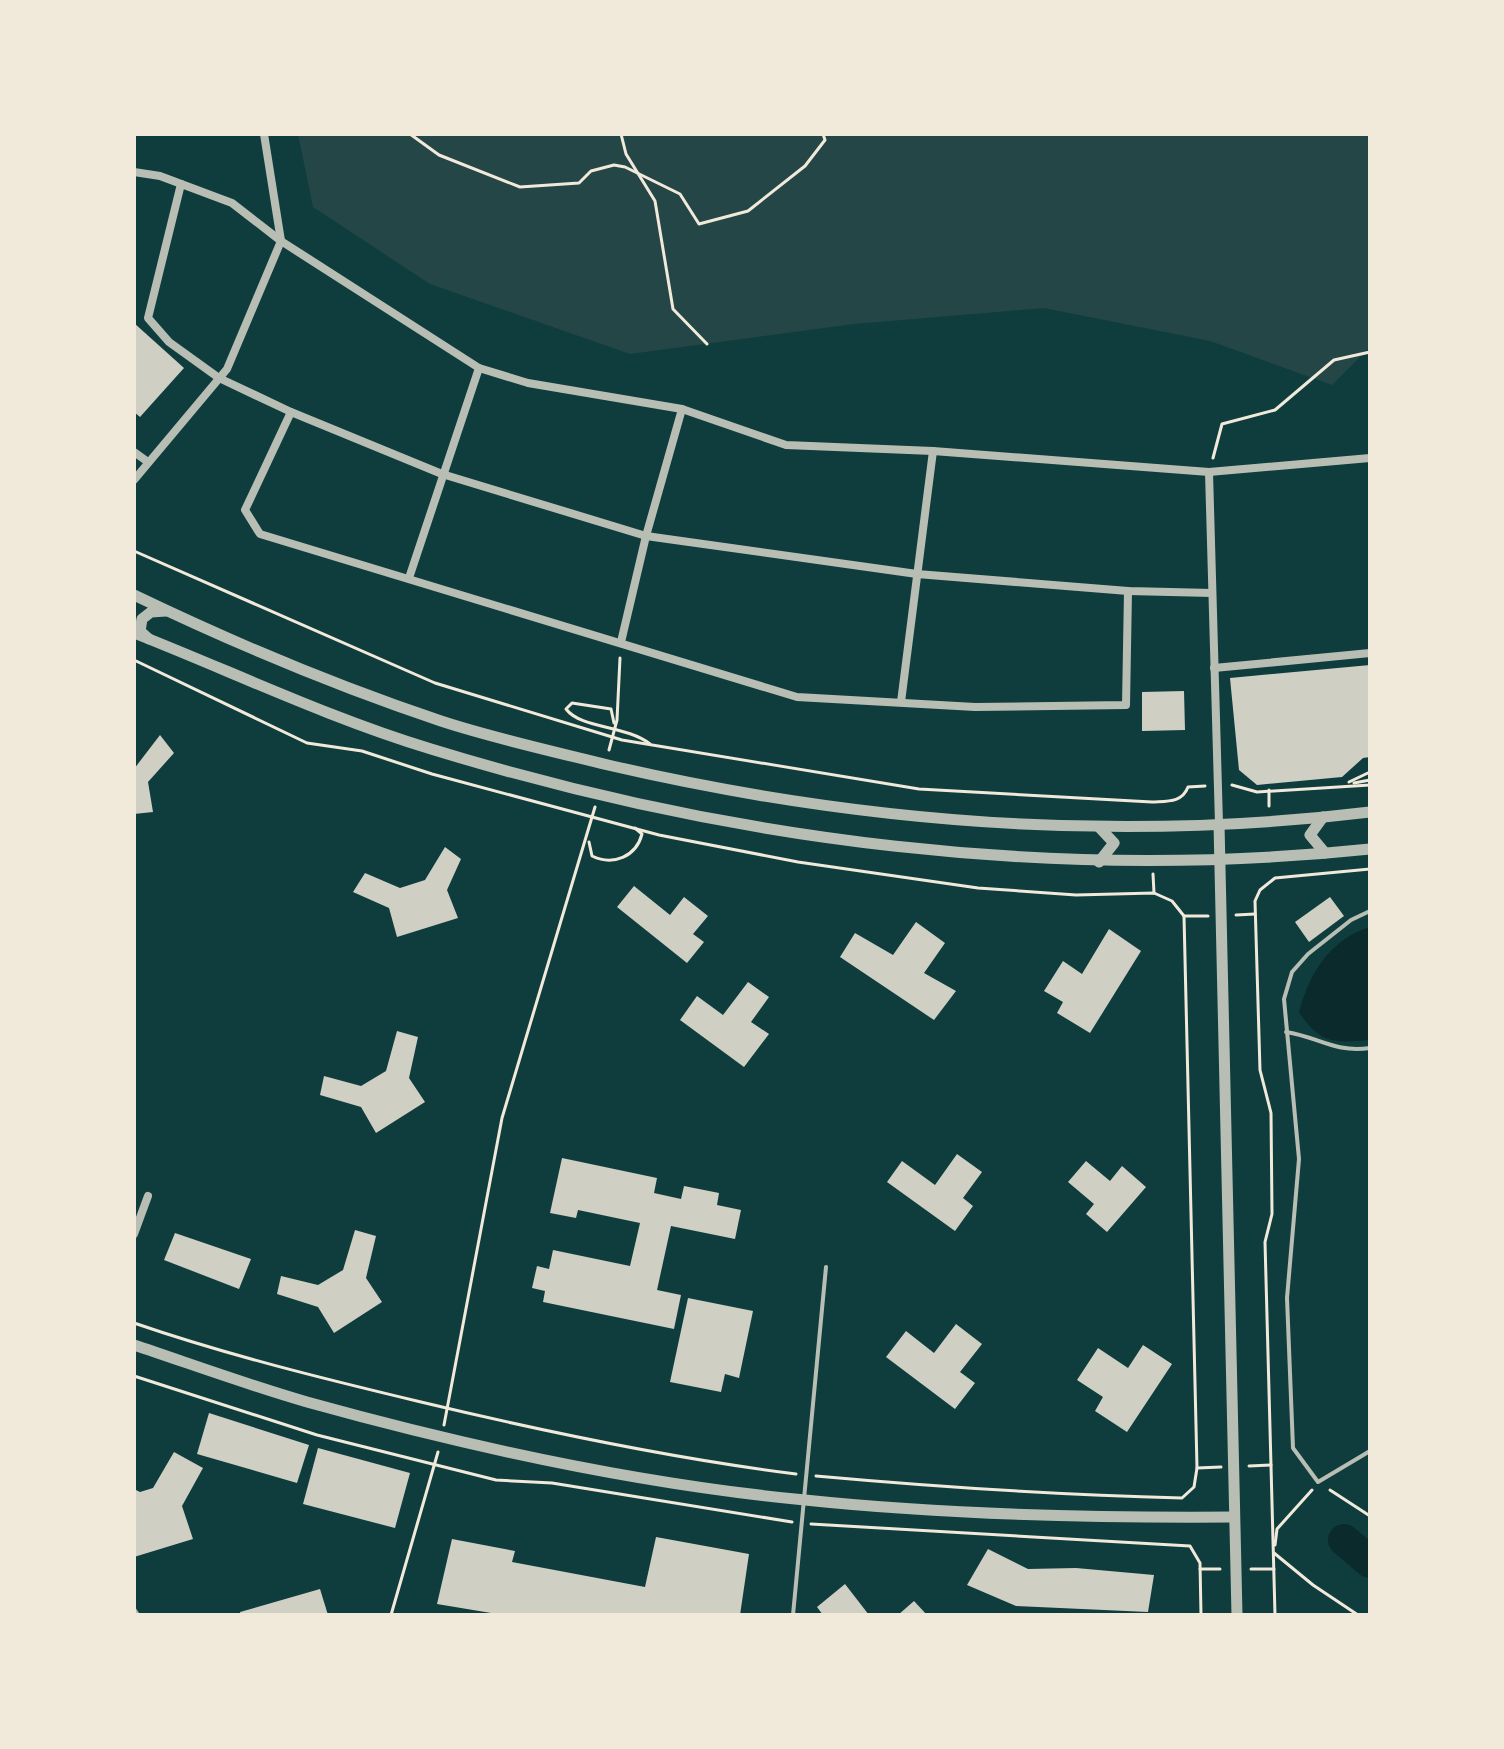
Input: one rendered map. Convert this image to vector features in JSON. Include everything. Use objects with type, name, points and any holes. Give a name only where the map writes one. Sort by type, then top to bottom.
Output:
[{"type":"street","points":[[134,480],[227,369],[281,241],[264,134]]},
{"type":"street","points":[[134,172],[181,184],[232,203],[281,241],[479,368],[528,383],[682,409],[786,445],[933,451],[1209,472],[1370,458]]},
{"type":"street","points":[[181,184],[148,318],[169,342],[219,378],[291,412],[442,474],[646,536],[917,574],[1128,591],[1212,593]]},
{"type":"street","points":[[409,578],[479,368]]},
{"type":"street","points":[[621,642],[646,536],[682,409]]},
{"type":"street","points":[[291,412],[245,510],[260,534],[797,697],[975,707],[1126,705],[1128,591]]},
{"type":"street","points":[[901,702],[933,451]]},
{"type":"street","points":[[134,452],[148,462]]},
{"type":"street","points":[[1209,472],[1237,1615]]},
{"type":"street","points":[[134,595],[342,685],[523,746],[771,798],[910,817],[1150,830],[1370,812]]},
{"type":"street","points":[[151,640],[140,631],[142,619],[151,612],[166,611]]},
{"type":"street","points":[[134,633],[376,731],[488,765],[624,799],[872,845],[972,855],[1099,862],[1219,859],[1370,849]]},
{"type":"street","points":[[134,643],[151,640]]},
{"type":"street","points":[[1214,668],[1370,653]]},
{"type":"street","points":[[1323,817],[1310,835],[1325,853]]},
{"type":"street","points":[[1099,827],[1114,843],[1099,862]]},
{"type":"street","points":[[134,1234],[148,1196]]},
{"type":"street","points":[[134,1345],[304,1401],[442,1437],[633,1475],[803,1500],[993,1514],[1234,1517]]},
{"type":"lane","points":[[1370,911],[1351,920],[1308,954],[1292,972],[1284,999],[1299,1159],[1290,1230],[1287,1298],[1293,1448],[1318,1482],[1370,1451]]},
{"type":"lane","points":[[1286,1032],[1301,1034],[1335,1049],[1370,1048]]},
{"type":"lane","points":[[793,1615],[826,1267]]},
{"type":"lane","points":[[134,1609],[138,1615]]},
{"type":"path","points":[[410,134],[439,155],[520,187],[579,183],[591,171],[614,165],[680,194],[699,224],[748,211],[805,166],[825,140],[823,134]]},
{"type":"path","points":[[621,134],[626,154],[655,201],[673,309],[707,344]]},
{"type":"path","points":[[1209,472],[1222,424],[1275,410],[1334,360],[1370,352]]},
{"type":"path","points":[[134,551],[435,683],[622,740],[919,789],[1152,802],[1176,800],[1185,795],[1188,787]]},
{"type":"path","points":[[612,739],[617,720],[621,642]]},
{"type":"path","points":[[134,660],[307,743],[362,751],[432,774],[634,827],[798,862],[978,888],[1076,895],[1154,893],[1172,901],[1184,916],[1197,1468],[1190,1493],[1182,1498],[998,1493],[694,1462],[577,1439],[447,1408],[134,1323]]},
{"type":"path","points":[[615,727],[611,709],[572,703],[566,709],[573,718],[636,733],[650,745]]},
{"type":"path","points":[[1346,784],[1370,772]]},
{"type":"path","points":[[1239,785],[1247,791],[1257,792],[1370,783]]},
{"type":"path","points":[[588,838],[592,856],[604,861],[622,858],[639,847],[642,834],[634,827]]},
{"type":"path","points":[[391,1615],[442,1437],[502,1118],[586,845]]},
{"type":"path","points":[[1275,1615],[1265,1242],[1272,1214],[1271,1113],[1260,1070],[1255,901],[1260,890],[1275,878],[1370,869]]},
{"type":"path","points":[[1274,1554],[1277,1529],[1318,1482],[1370,1516]]},
{"type":"path","points":[[1274,1554],[1358,1615]]},
{"type":"shaded area","points":[[298,134],[1370,134],[1370,347],[1332,385],[1210,341],[1044,308],[854,324],[630,354],[430,284],[313,207]]},
{"type":"shaded area","points":[[1370,927],[1370,1040],[1328,1039],[1314,1030],[1299,1012],[1303,998],[1315,972],[1333,949],[1343,940]]},
{"type":"building","points":[[134,323],[184,368],[140,417],[134,412]]},
{"type":"building","points":[[1370,665],[1370,757],[1363,758],[1342,777],[1257,785],[1239,770],[1230,678]]},
{"type":"building","points":[[1184,691],[1185,730],[1142,731],[1142,692]]},
{"type":"building","points":[[160,735],[174,753],[148,782],[153,812],[134,814],[134,769]]},
{"type":"building","points":[[445,847],[461,859],[447,890],[458,918],[397,937],[389,908],[353,892],[365,873],[400,888],[425,880]]},
{"type":"building","points":[[634,886],[670,915],[684,897],[708,916],[693,934],[704,942],[687,963],[617,907]]},
{"type":"building","points":[[1330,897],[1344,916],[1309,942],[1295,922]]},
{"type":"building","points":[[916,922],[945,943],[924,973],[956,991],[934,1020],[840,957],[855,933],[893,955]]},
{"type":"building","points":[[1109,929],[1141,951],[1090,1033],[1057,1013],[1063,1002],[1044,991],[1063,961],[1082,974]]},
{"type":"building","points":[[748,982],[769,997],[751,1022],[769,1034],[744,1067],[680,1020],[697,996],[723,1015]]},
{"type":"building","points":[[397,1031],[418,1037],[409,1078],[425,1102],[376,1133],[361,1107],[320,1095],[324,1076],[361,1086],[386,1071]]},
{"type":"building","points":[[957,1154],[982,1172],[963,1198],[973,1206],[955,1231],[887,1182],[902,1161],[935,1185]]},
{"type":"building","points":[[562,1158],[657,1178],[654,1193],[681,1199],[684,1186],[719,1193],[717,1205],[741,1210],[735,1239],[671,1226],[657,1290],[681,1295],[674,1329],[543,1302],[545,1291],[532,1288],[537,1266],[549,1269],[553,1250],[630,1266],[640,1223],[578,1210],[576,1218],[550,1213]]},
{"type":"building","points":[[1086,1161],[1110,1181],[1122,1166],[1146,1187],[1107,1232],[1086,1214],[1094,1204],[1068,1182]]},
{"type":"building","points":[[355,1230],[376,1236],[366,1278],[382,1302],[334,1333],[318,1307],[277,1294],[281,1276],[318,1285],[343,1270]]},
{"type":"building","points":[[175,1233],[251,1259],[239,1289],[164,1260]]},
{"type":"building","points":[[688,1298],[753,1311],[739,1378],[725,1374],[721,1392],[670,1382]]},
{"type":"building","points":[[956,1324],[982,1344],[960,1372],[975,1383],[955,1409],[886,1357],[906,1331],[934,1353]]},
{"type":"building","points":[[1143,1345],[1172,1364],[1127,1432],[1095,1411],[1103,1397],[1077,1380],[1098,1348],[1128,1368]]},
{"type":"building","points":[[209,1413],[309,1445],[297,1483],[197,1454]]},
{"type":"building","points":[[318,1448],[410,1473],[395,1528],[303,1504]]},
{"type":"building","points":[[174,1452],[203,1468],[182,1506],[193,1539],[134,1557],[134,1489],[140,1492],[153,1488]]},
{"type":"building","points":[[656,1537],[749,1554],[740,1615],[503,1615],[437,1604],[452,1539],[515,1551],[512,1562],[645,1587]]},
{"type":"building","points":[[988,1549],[1028,1569],[1076,1568],[1154,1575],[1148,1612],[1016,1606],[967,1585]]},
{"type":"building","points":[[845,1584],[869,1615],[823,1615],[817,1607]]},
{"type":"building","points":[[320,1589],[328,1615],[241,1615],[240,1612]]},
{"type":"building","points":[[914,1601],[927,1615],[898,1615]]},
{"type":"waterway","points":[[1344,1540],[1370,1562]]}]
